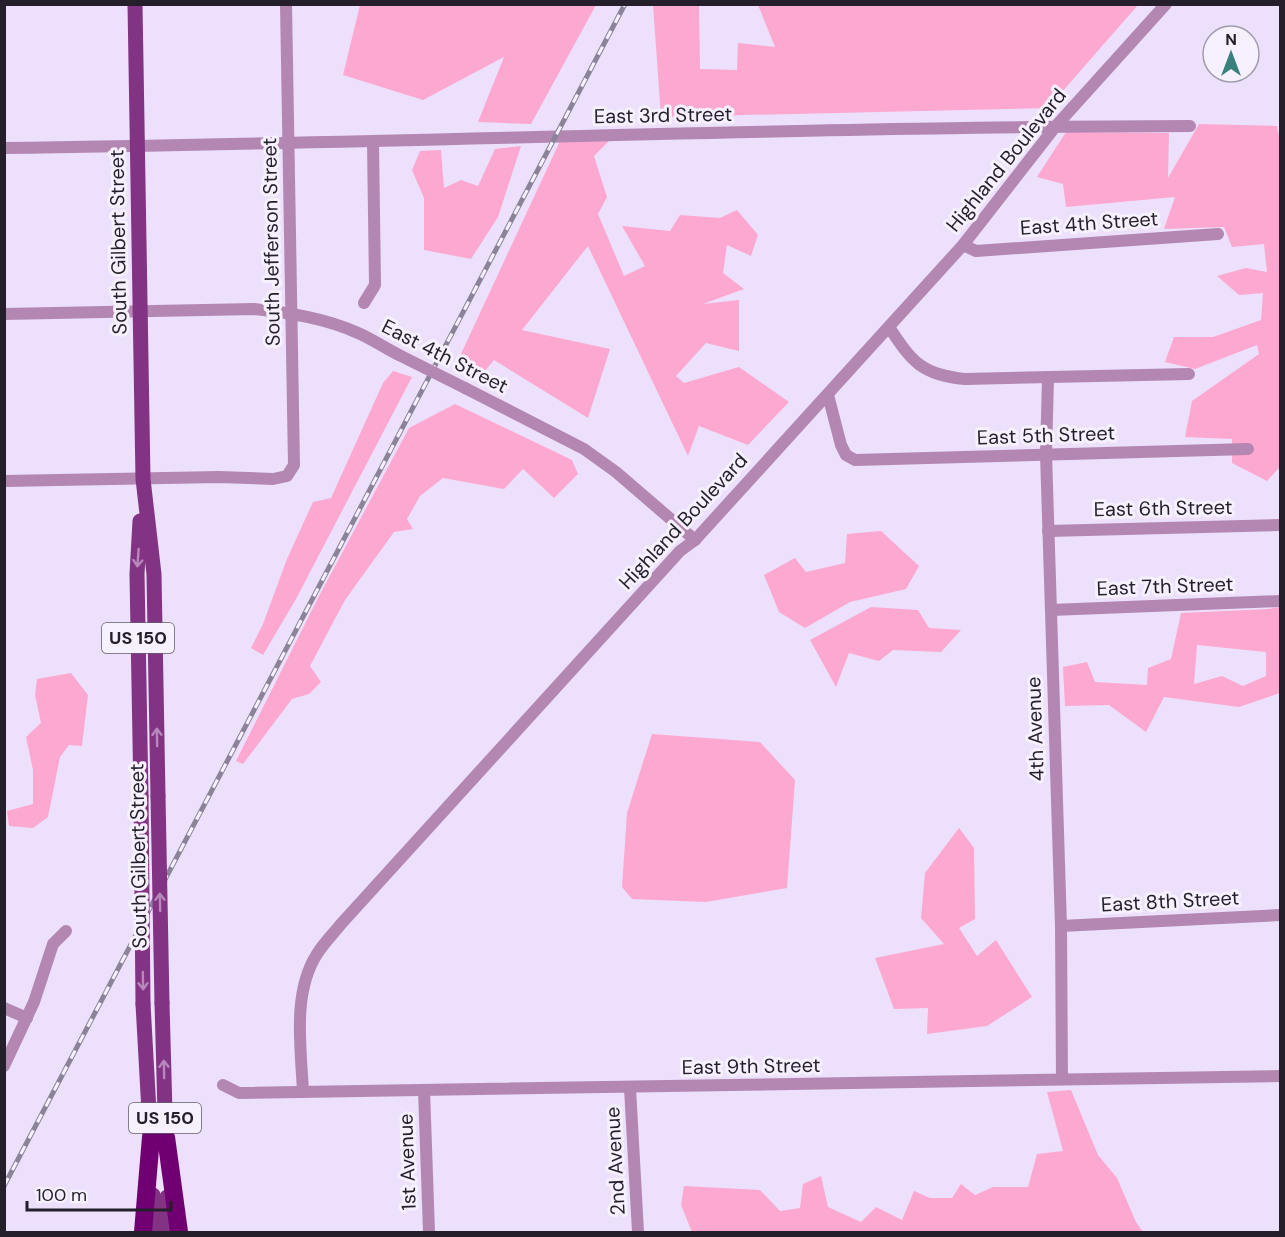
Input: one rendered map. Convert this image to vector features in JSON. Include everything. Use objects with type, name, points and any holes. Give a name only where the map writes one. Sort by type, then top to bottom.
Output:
[{"type":"highway","points":[[143,1233],[158,1137]]},
{"type":"highway","points":[[158,1137],[179,1233]]},
{"type":"main road","name":"South Gilbert Street","points":[[135,4],[143,479],[137,574],[143,1004],[168,1233]]},
{"type":"main road","name":"South Gilbert Street","points":[[143,479],[154,574],[162,1003],[154,1233]]},
{"type":"street","name":"South Jefferson Street","points":[[143,479],[219,477],[273,479],[287,476],[294,465],[286,4]]},
{"type":"street","name":"Highland Boulevard","points":[[303,1092],[300,1013],[305,983],[316,955],[340,924],[680,551],[695,540],[963,245],[1055,127],[1166,4]]},
{"type":"street","name":"East 3rd Street","points":[[4,148],[373,142],[548,136],[1190,126]]},
{"type":"street","points":[[364,303],[375,285],[373,142]]},
{"type":"street","name":"East 4th Street","points":[[963,245],[976,251],[1218,234]]},
{"type":"street","name":"East 4th Street","points":[[4,314],[254,309],[291,313],[325,321],[357,333],[584,449],[616,472],[695,540]]},
{"type":"street","points":[[889,327],[900,345],[925,370],[965,379],[1189,374]]},
{"type":"street","name":"4th Avenue","points":[[1048,378],[1046,454],[1061,926],[1062,1079]]},
{"type":"street","name":"East 5th Street","points":[[828,395],[841,445],[846,455],[855,460],[1248,448]]},
{"type":"street","points":[[4,481],[143,479]]},
{"type":"street","name":"East 6th Street","points":[[1048,531],[1280,525]]},
{"type":"street","name":"East 7th Street","points":[[1051,610],[1281,601]]},
{"type":"street","name":"East 8th Street","points":[[1061,926],[1281,915]]},
{"type":"street","points":[[4,1066],[34,1002],[53,944],[66,931]]},
{"type":"street","points":[[4,1008],[27,1018]]},
{"type":"street","name":"East 9th Street","points":[[223,1085],[239,1093],[1281,1076]]},
{"type":"street","name":"2nd Avenue","points":[[630,1088],[639,1233]]},
{"type":"street","name":"1st Avenue","points":[[424,1090],[429,1233]]},
{"type":"shaded area","points":[[360,4],[596,5],[531,124],[478,122],[504,57],[423,100],[343,75]]},
{"type":"shaded area","points":[[653,5],[699,5],[700,69],[737,70],[738,43],[775,47],[758,5],[1138,5],[1048,108],[661,117]]},
{"type":"shaded area","points":[[1199,124],[1277,126],[1280,141],[1280,467],[1267,481],[1232,463],[1232,439],[1185,437],[1192,401],[1259,354],[1257,345],[1195,369],[1165,362],[1174,337],[1213,337],[1261,320],[1263,293],[1239,295],[1217,276],[1246,268],[1267,272],[1264,244],[1232,247],[1224,227],[1164,229],[1175,197],[1066,207],[1063,184],[1037,177],[1066,132],[1169,133],[1168,178]]},
{"type":"shaded area","points":[[610,140],[594,156],[607,197],[598,214],[624,276],[645,266],[622,226],[670,231],[680,215],[720,218],[737,210],[758,235],[751,256],[727,245],[723,273],[744,289],[703,304],[739,300],[739,351],[706,343],[676,376],[684,383],[739,367],[789,402],[748,445],[699,426],[688,456],[588,246],[522,330],[610,349],[588,418],[494,360],[478,379],[454,369],[560,141]]},
{"type":"shaded area","points":[[521,146],[498,217],[471,259],[424,250],[424,198],[412,170],[420,151],[441,150],[444,188],[461,180],[478,186],[495,149]]},
{"type":"shaded area","points":[[393,371],[412,377],[296,599],[263,655],[251,648],[313,502],[331,498],[383,383]]},
{"type":"shaded area","points":[[455,404],[572,460],[578,474],[554,498],[523,469],[504,489],[443,478],[420,496],[407,519],[413,529],[394,532],[345,600],[310,666],[321,682],[309,694],[292,699],[243,764],[236,761],[318,598],[409,428]]},
{"type":"shaded area","points":[[881,531],[919,566],[906,589],[850,602],[805,628],[779,612],[764,575],[795,558],[806,572],[845,563],[847,534]]},
{"type":"shaded area","points":[[871,607],[918,610],[929,628],[961,630],[941,652],[893,650],[879,661],[849,653],[836,687],[810,640]]},
{"type":"shaded area","points":[[1280,607],[1280,693],[1239,707],[1164,697],[1146,732],[1109,705],[1065,706],[1063,667],[1087,662],[1095,682],[1147,685],[1148,668],[1171,659],[1181,613]],"holes":[[[1197,645],[1266,652],[1266,676],[1243,686],[1222,676],[1194,684]]]},
{"type":"shaded area","points":[[71,673],[88,695],[82,746],[69,745],[60,757],[48,817],[33,828],[9,826],[7,811],[33,804],[33,770],[26,737],[41,723],[35,695],[37,679]]},
{"type":"shaded area","points":[[652,734],[760,742],[795,780],[787,888],[706,902],[632,899],[622,887],[627,813]]},
{"type":"shaded area","points":[[959,828],[974,848],[975,919],[959,928],[977,956],[996,940],[1032,997],[987,1026],[927,1034],[928,1008],[894,1009],[875,958],[944,944],[921,918],[925,873]]},
{"type":"shaded area","points":[[1071,1090],[1098,1155],[1117,1178],[1136,1222],[1143,1232],[692,1232],[681,1205],[684,1186],[760,1190],[780,1211],[800,1208],[803,1184],[821,1176],[828,1207],[861,1222],[876,1207],[902,1220],[914,1191],[930,1198],[952,1198],[961,1184],[975,1195],[993,1187],[1028,1187],[1037,1154],[1063,1151],[1047,1092]]},
{"type":"railway","points":[[4,1186],[625,4]]}]
